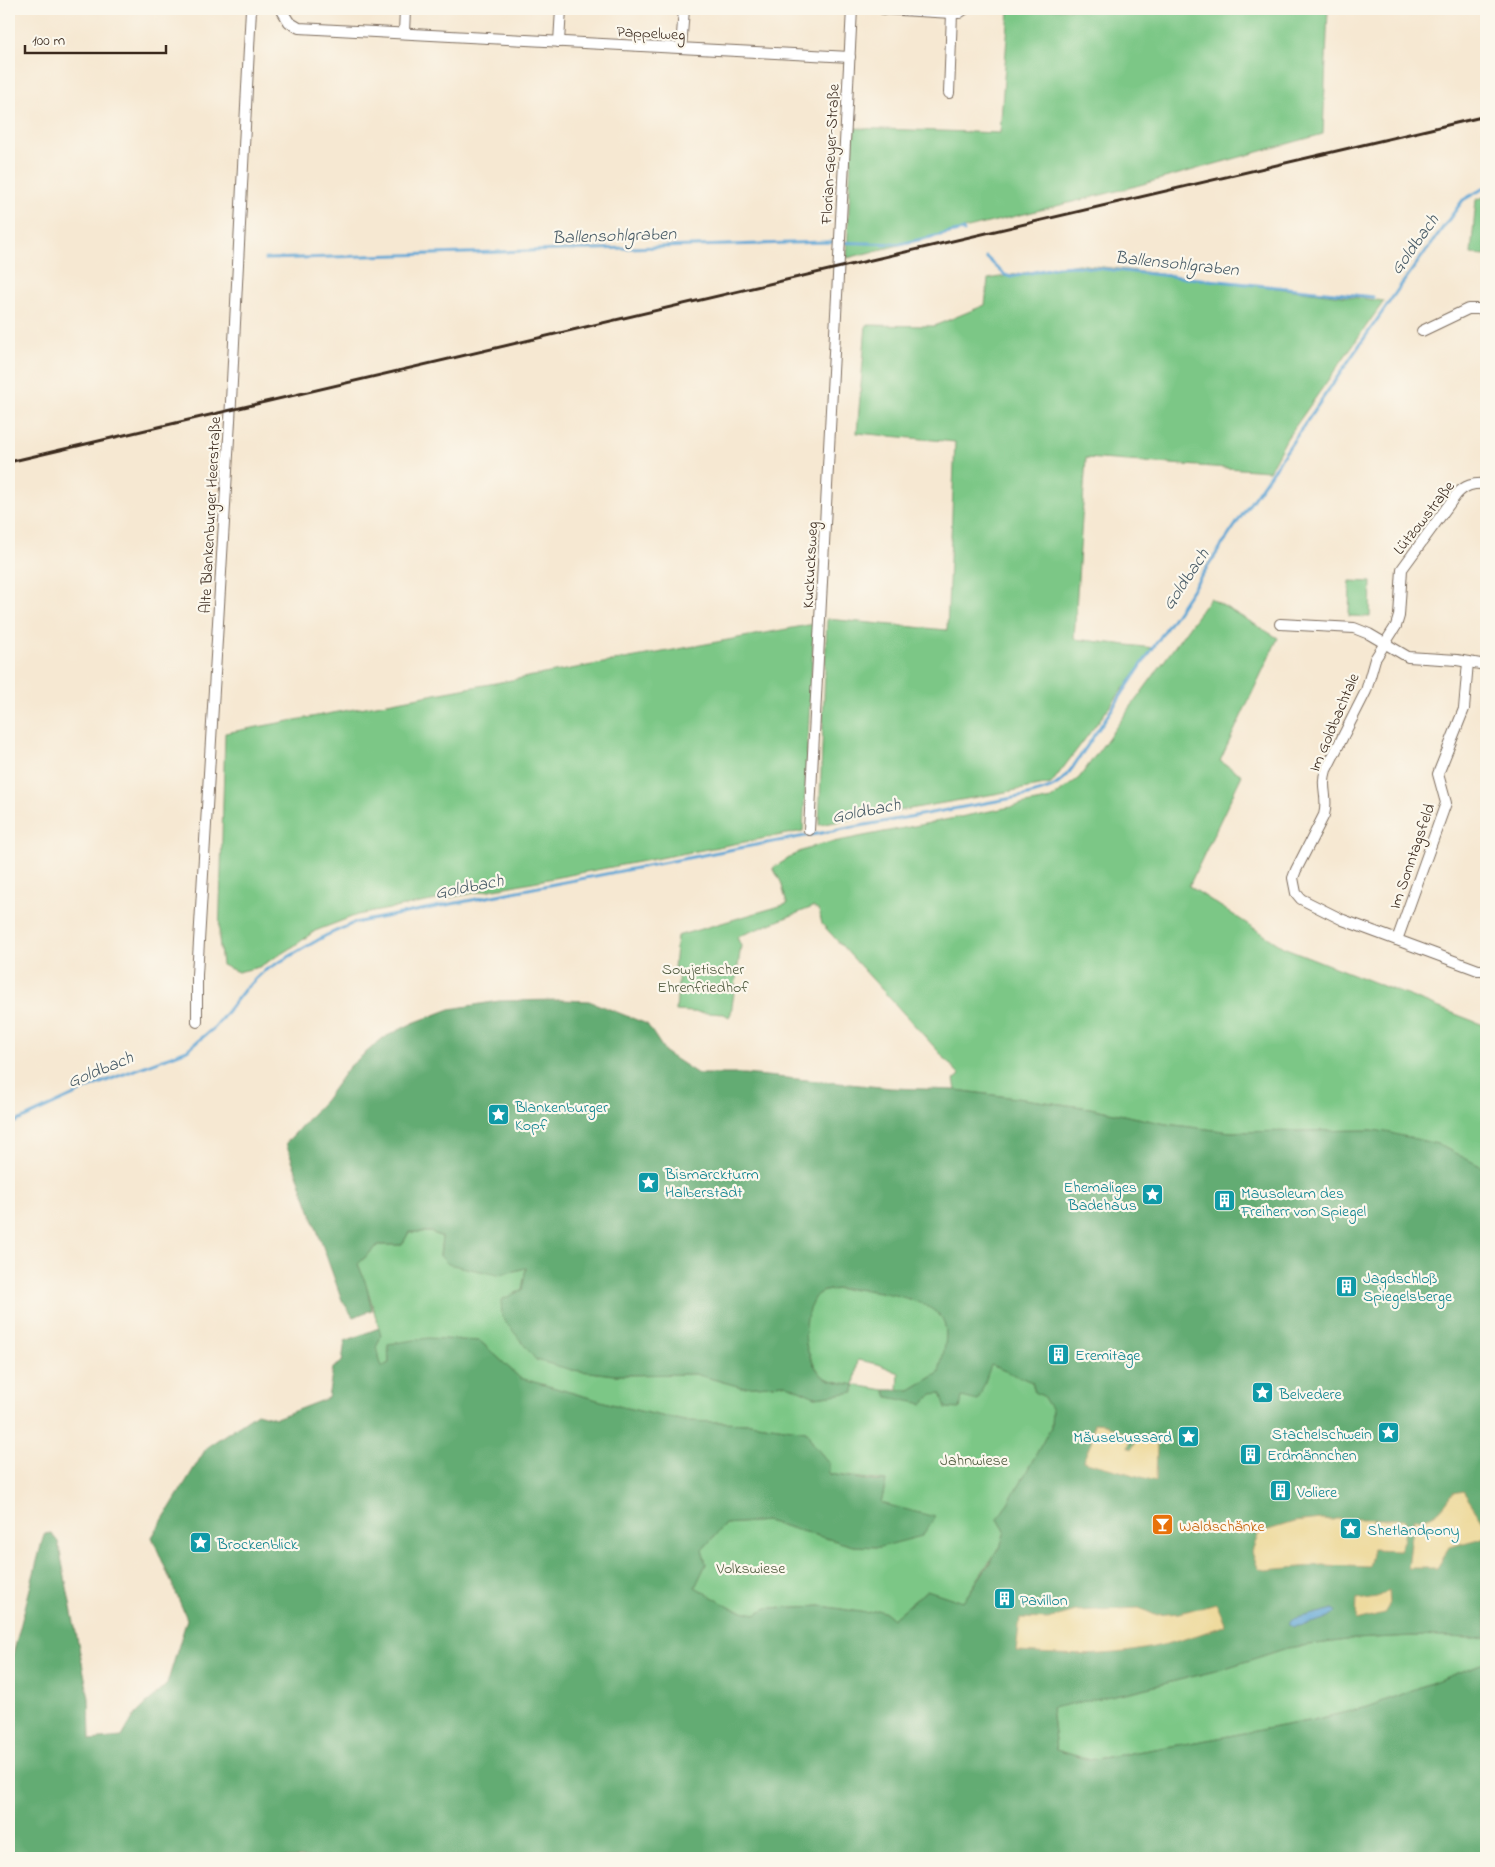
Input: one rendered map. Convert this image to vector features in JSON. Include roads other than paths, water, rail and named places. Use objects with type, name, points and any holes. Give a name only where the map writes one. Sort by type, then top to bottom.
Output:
[{"type":"street","name":"Alte Blankenburger Heerstraße","points":[[196,1022],[251,9]]},
{"type":"street","name":"Pappelweg","points":[[280,9],[289,22],[299,28],[850,57]]},
{"type":"street","points":[[404,33],[405,9]]},
{"type":"street","points":[[559,42],[561,9]]},
{"type":"street","points":[[682,48],[684,9]]},
{"type":"street","name":"Florian-Geyer-Straße","points":[[836,301],[852,9]]},
{"type":"street","points":[[883,9],[952,13],[960,13],[965,9]]},
{"type":"street","points":[[949,93],[952,13]]},
{"type":"street","name":"Kuckucksweg","points":[[809,830],[836,301]]},
{"type":"street","points":[[1422,331],[1468,309],[1486,309]]},
{"type":"street","name":"Lützowstraße","points":[[1384,643],[1396,626],[1399,616],[1402,569],[1456,495],[1463,488],[1471,484],[1486,484]]},
{"type":"street","points":[[1280,624],[1354,628],[1408,657],[1486,664]]},
{"type":"street","name":"Im Goldbachtale","points":[[1384,643],[1375,659],[1366,691],[1326,770],[1323,779],[1327,805],[1324,815],[1293,878],[1296,893],[1301,899],[1343,920],[1397,940]]},
{"type":"street","name":"Im Sonntagsfeld","points":[[1397,940],[1446,803],[1438,774],[1464,708],[1468,662]]},
{"type":"street","points":[[1397,940],[1478,970],[1486,970]]},
{"type":"water","points":[[1334,1609],[1336,1612],[1328,1618],[1316,1622],[1293,1627],[1289,1623],[1293,1619]]},
{"type":"waterway","name":"Goldbach","points":[[9,1125],[98,1084],[187,1050],[215,1027],[245,989],[264,971],[325,936],[354,923],[734,849],[1024,796],[1047,790],[1057,784],[1073,767],[1251,502],[1399,288],[1463,200],[1486,187]]},
{"type":"waterway","name":"Ballensohlgraben","points":[[265,259],[826,242],[900,244],[963,230],[964,232]]},
{"type":"waterway","name":"Ballensohlgraben","points":[[986,257],[1005,275],[1011,277],[1058,267],[1075,266],[1373,297]]},
{"type":"railway","points":[[9,462],[1486,116]]},
{"type":"place","name":"Blankenburger Kopf","points":[[499,1115]]},
{"type":"place","name":"Bismarckturm Halberstadt","points":[[649,1182]]},
{"type":"place","name":"Ehemaliges Badehaus","points":[[1153,1195]]},
{"type":"place","name":"Mausoleum des Freiherr von Spiegel","points":[[1225,1201]]},
{"type":"place","name":"Jagdschloß Spiegelsberge","points":[[1347,1286]]},
{"type":"place","name":"Eremitage","points":[[1059,1354]]},
{"type":"place","name":"Belvedere","points":[[1263,1393]]},
{"type":"place","name":"Stachelschwein","points":[[1388,1433]]},
{"type":"place","name":"Mäusebussard","points":[[1188,1436]]},
{"type":"place","name":"Erdmännchen","points":[[1251,1454]]},
{"type":"place","name":"Voliere","points":[[1281,1491]]},
{"type":"place","name":"Waldschänke","points":[[1163,1525]]},
{"type":"place","name":"Shetlandpony","points":[[1351,1529]]},
{"type":"place","name":"Brockenblick","points":[[201,1543]]},
{"type":"place","name":"Pavillon","points":[[1004,1599]]},
{"type":"park label","name":"Sowjetischer Ehrenfriedhof","points":[[703,977]]},
{"type":"park label","name":"Jahnwiese","points":[[974,1459]]},
{"type":"park label","name":"Volkswiese","points":[[751,1567]]}]
